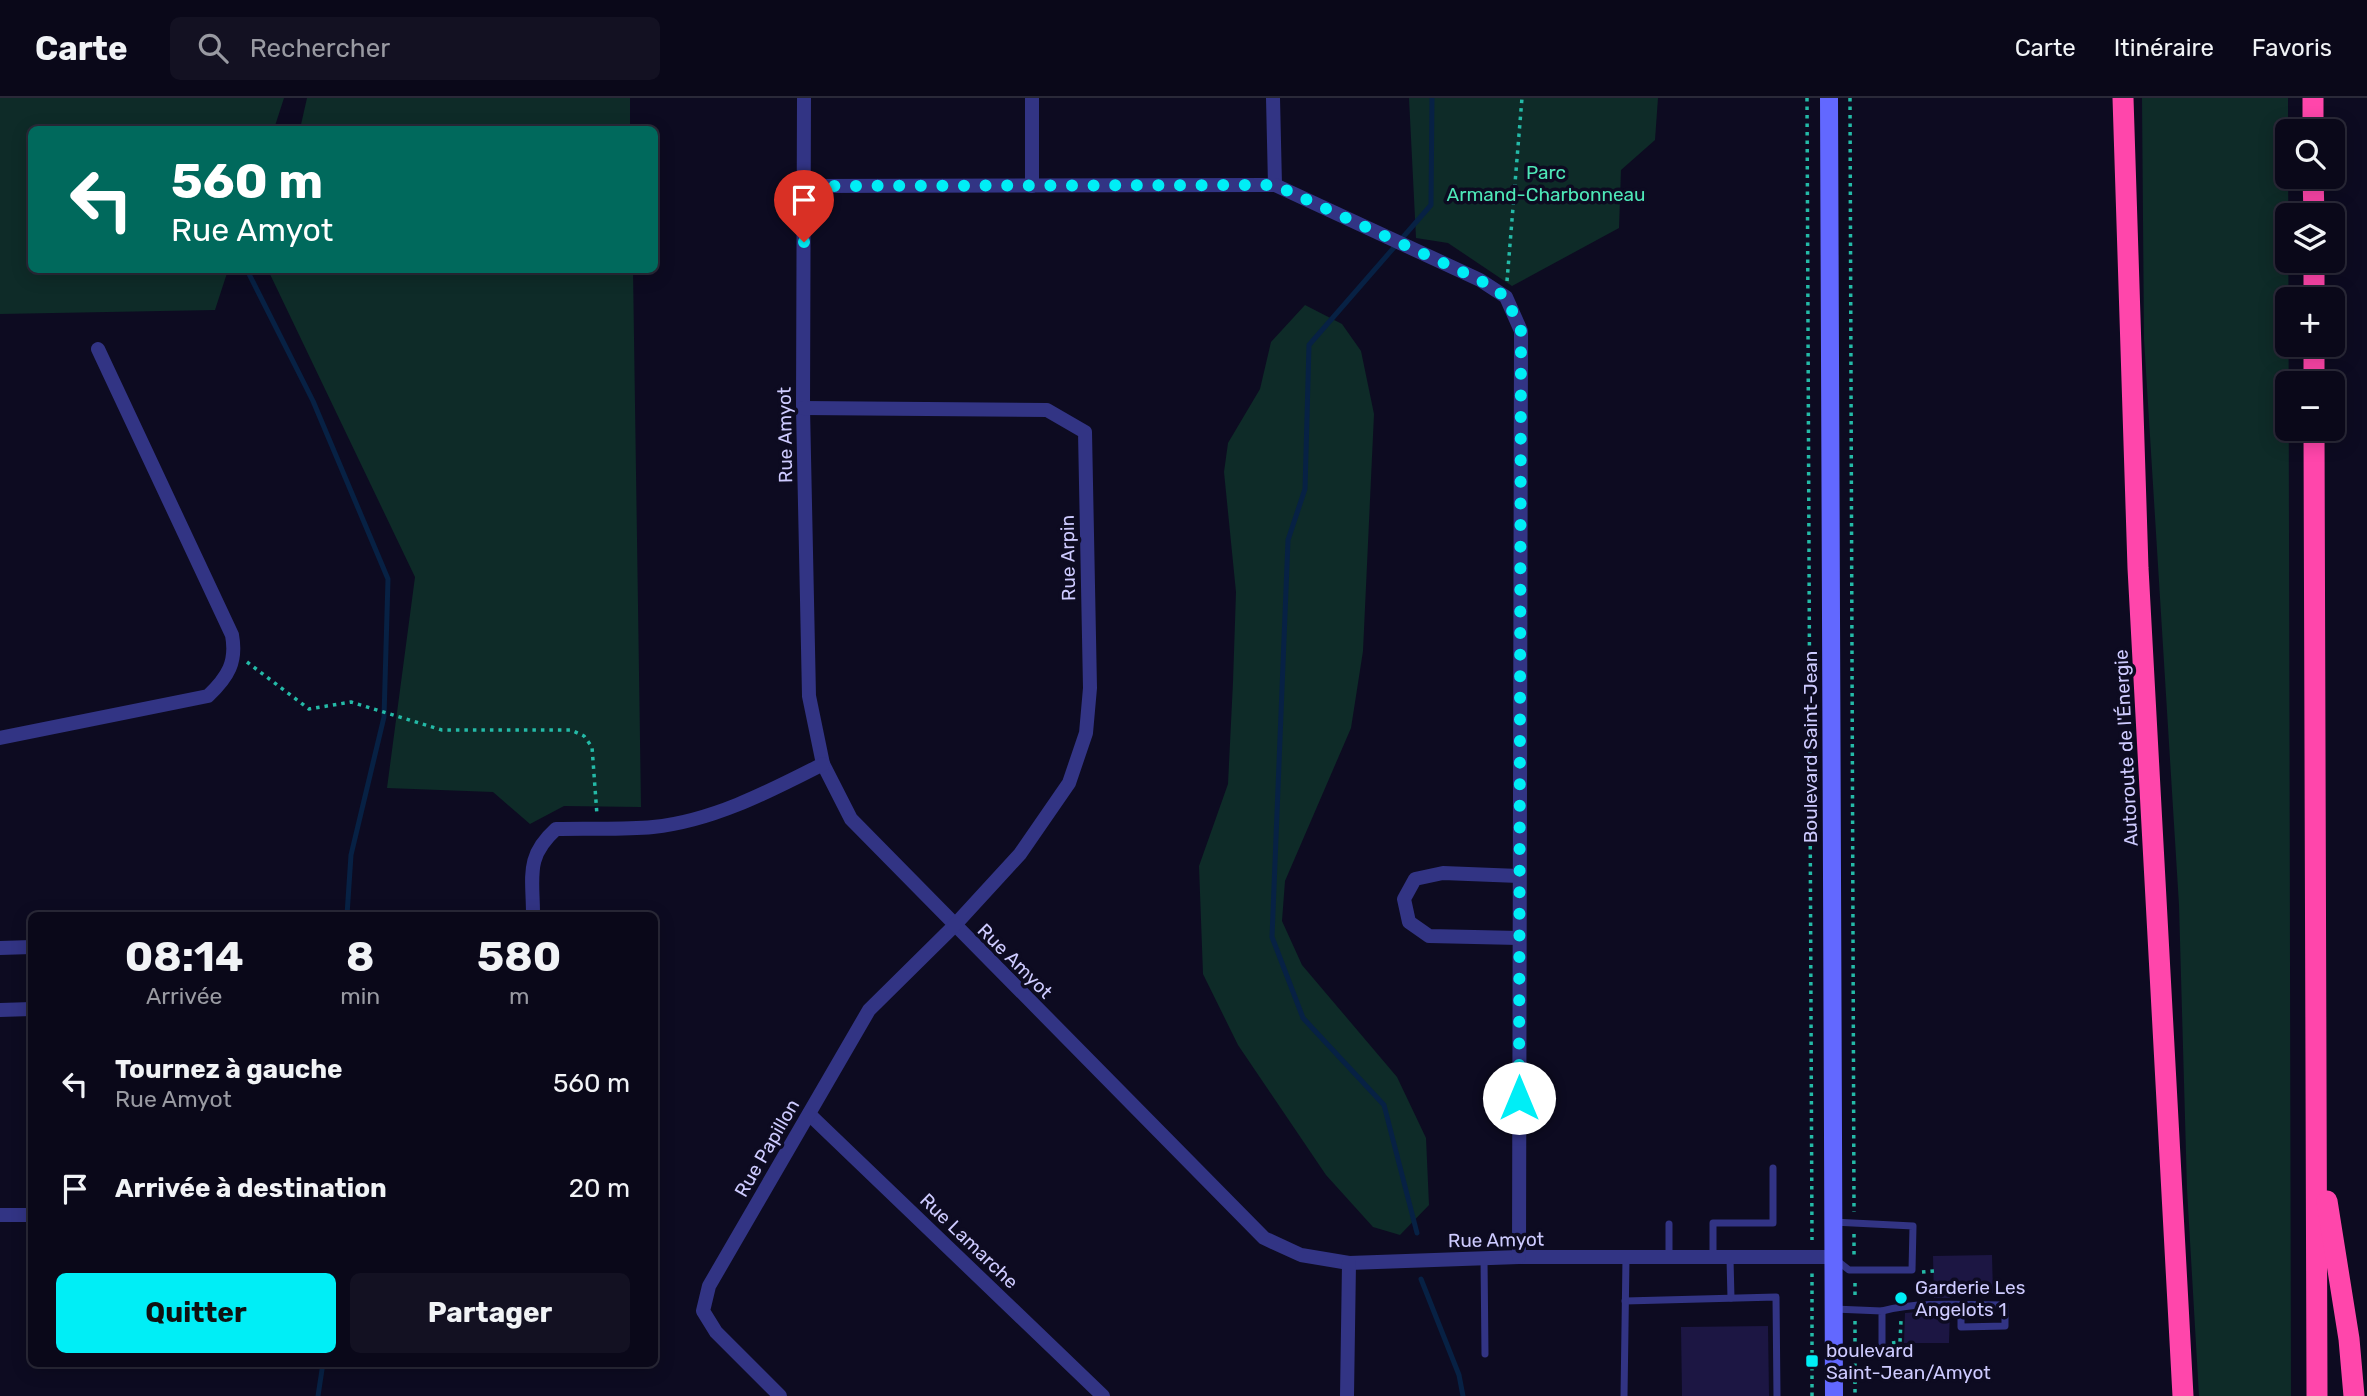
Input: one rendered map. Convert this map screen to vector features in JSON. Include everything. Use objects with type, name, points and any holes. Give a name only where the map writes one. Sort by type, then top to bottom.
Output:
[{"type":"highway","name":"Autoroute de l'Énergie","points":[[2123,98],[2138,568],[2182,1390]]},
{"type":"highway","points":[[2313,98],[2313,119]]},
{"type":"highway","points":[[2314,441],[2318,1396]]},
{"type":"highway","points":[[2317,1141],[2349,1339],[2354,1396]]},
{"type":"street","name":"Rue Amyot","points":[[804,98],[803,408],[810,696],[823,764],[850,819],[953,927],[1264,1237],[1301,1255],[1349,1263],[1519,1257],[1713,1260],[1833,1257]]},
{"type":"street","points":[[1032,98],[1032,186]]},
{"type":"street","points":[[1273,98],[1275,185]]},
{"type":"street","name":"Boulevard Saint-Jean","points":[[1829,98],[1834,1396]]},
{"type":"street","points":[[804,186],[1275,185],[1480,280],[1506,297],[1521,331],[1519,1257]]},
{"type":"street","points":[[0,738],[208,696],[224,681],[236,655],[232,635],[99,349]]},
{"type":"street","name":"Rue Arpin","points":[[803,408],[1047,410],[1085,432],[1090,688],[1086,733],[1069,783],[1020,854],[953,927]]},
{"type":"street","points":[[533,912],[532,859],[542,841],[556,829],[653,827],[677,822],[745,803],[823,764]]},
{"type":"street","points":[[1519,876],[1443,873],[1415,878],[1404,899],[1409,922],[1429,936],[1519,938]]},
{"type":"street","name":"Rue Papillon","points":[[779,1396],[716,1332],[703,1311],[709,1286],[869,1010],[953,927]]},
{"type":"street","points":[[0,948],[28,947]]},
{"type":"street","points":[[0,1010],[28,1009]]},
{"type":"street","name":"Rue Lamarche","points":[[809,1114],[1103,1396]]},
{"type":"street","points":[[0,1215],[28,1215]]},
{"type":"street","points":[[1347,1396],[1349,1263]]},
{"type":"lane","points":[[1713,1260],[1713,1223],[1773,1223],[1773,1168]]},
{"type":"lane","points":[[1833,1222],[1913,1226],[1912,1270],[1849,1270],[1833,1257]]},
{"type":"lane","points":[[1669,1224],[1669,1259]]},
{"type":"lane","points":[[1484,1258],[1485,1354]]},
{"type":"lane","points":[[1624,1396],[1626,1258]]},
{"type":"lane","points":[[1730,1259],[1731,1298]]},
{"type":"lane","points":[[1625,1301],[1776,1297],[1776,1396]]},
{"type":"lane","points":[[1833,1309],[1882,1311],[1903,1306],[1961,1305],[2005,1305],[2005,1326],[1961,1327],[1961,1305]]},
{"type":"lane","points":[[1882,1311],[1882,1343]]},
{"type":"path","points":[[1506,297],[1522,98]]},
{"type":"path","name":"Boulevard Saint-Jean","points":[[1807,98],[1812,1232]]},
{"type":"path","points":[[1850,98],[1854,1215]]},
{"type":"path","points":[[236,655],[309,709],[351,702],[442,730],[570,730],[584,736],[592,747],[598,828]]},
{"type":"path","points":[[1854,1234],[1854,1261]]},
{"type":"path","points":[[1920,1272],[1934,1271]]},
{"type":"path","points":[[1855,1281],[1855,1299]]},
{"type":"path","points":[[1812,1283],[1812,1396]]},
{"type":"path","points":[[1900,1342],[1901,1317]]},
{"type":"path","points":[[1855,1321],[1855,1396]]},
{"type":"green space","points":[[0,98],[284,98],[275,126],[28,126],[28,273],[227,273],[215,310],[0,314]]},
{"type":"green space","points":[[307,98],[630,98],[630,126],[301,126]]},
{"type":"green space","name":"Parc Armand-Charbonneau","points":[[1409,98],[1658,98],[1655,140],[1621,170],[1619,228],[1512,286],[1448,243],[1416,238]]},
{"type":"green space","points":[[2142,98],[2288,98],[2288,119],[2275,119],[2275,189],[2288,189],[2288,203],[2275,203],[2275,273],[2288,273],[2288,287],[2275,287],[2275,357],[2289,357],[2289,371],[2275,371],[2275,441],[2289,441],[2291,1396],[2199,1396],[2187,1189],[2179,905],[2144,339]]},
{"type":"green space","points":[[269,273],[633,273],[641,807],[564,806],[530,824],[493,792],[387,788],[415,577]]},
{"type":"green space","points":[[1305,305],[1342,324],[1361,351],[1374,414],[1363,651],[1351,728],[1285,881],[1282,921],[1302,965],[1397,1077],[1426,1138],[1429,1205],[1400,1235],[1373,1227],[1326,1175],[1238,1045],[1203,974],[1199,866],[1228,784],[1233,682],[1236,592],[1224,472],[1228,443],[1260,389],[1271,342]]},
{"type":"building","points":[[1992,1255],[1993,1293],[1950,1294],[1950,1298],[1934,1298],[1933,1256]]},
{"type":"building","points":[[1950,1310],[1949,1343],[1904,1343],[1905,1313]]},
{"type":"building","points":[[1768,1326],[1769,1396],[1682,1396],[1681,1327]]},
{"type":"waterway","points":[[1417,1233],[1384,1105],[1303,1018],[1272,937],[1288,540],[1305,489],[1309,345],[1431,205],[1432,98]]},
{"type":"waterway","points":[[249,273],[313,401],[388,579],[384,717],[351,855],[347,912]]},
{"type":"waterway","points":[[1421,1279],[1459,1375],[1463,1396]]},
{"type":"waterway","points":[[318,1396],[322,1367]]},
{"type":"place","name":"Garderie Les Angelots 1","points":[[1901,1298]]},
{"type":"place","name":"boulevard Saint-Jean/Amyot","points":[[1812,1361]]},
{"type":"route","points":[[804,242],[804,186],[1275,185],[1480,280],[1506,297],[1521,331],[1519,1098]]}]
